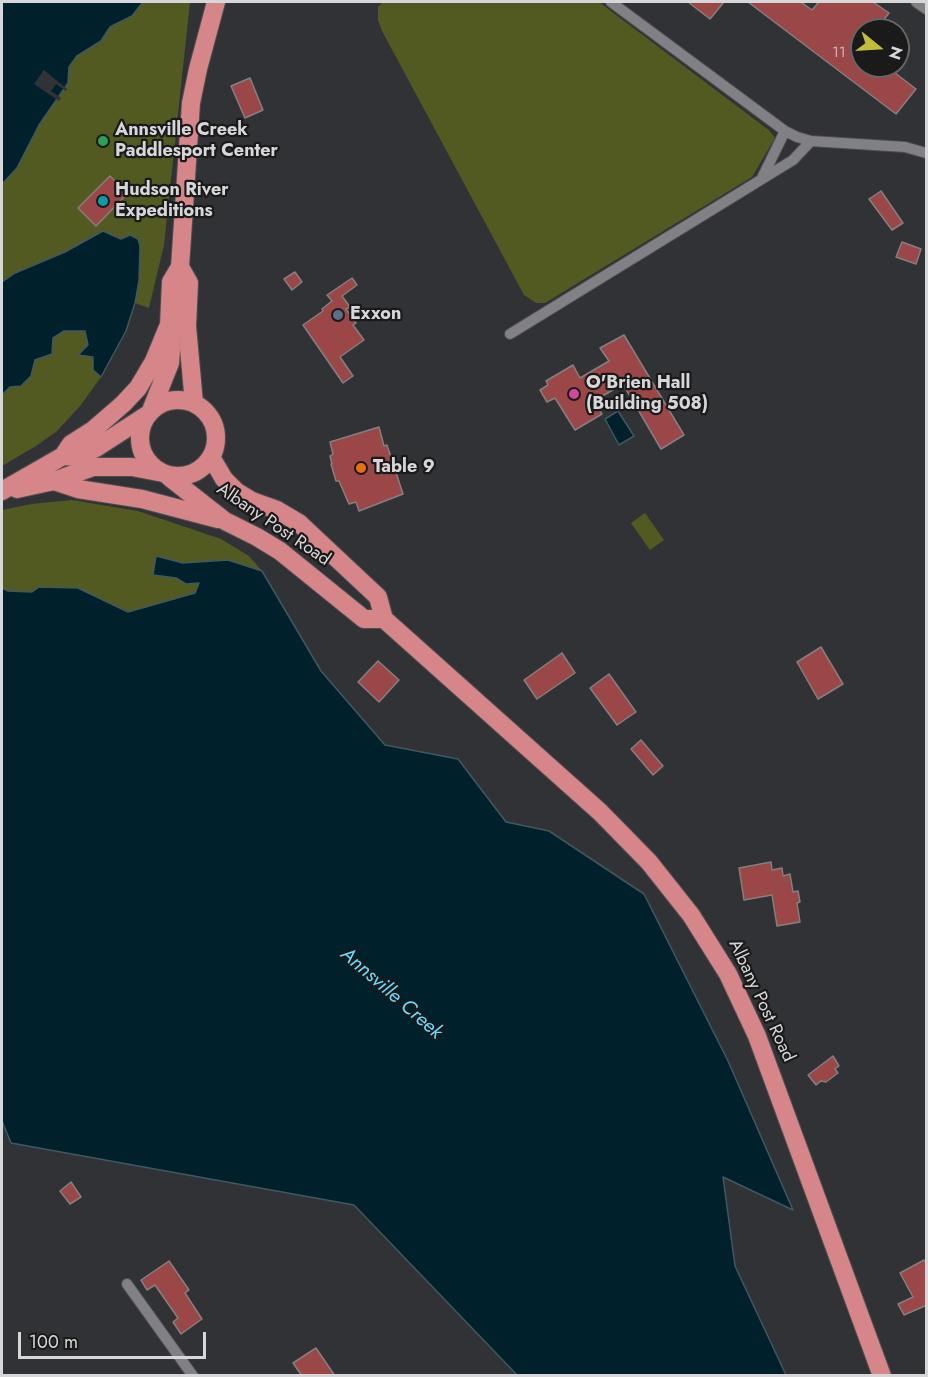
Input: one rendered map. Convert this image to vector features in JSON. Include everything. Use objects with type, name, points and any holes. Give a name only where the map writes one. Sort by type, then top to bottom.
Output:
[{"type":"highway","points":[[164,474],[149,464],[142,452],[139,439],[141,426],[150,411],[170,363],[171,282],[180,267],[191,104],[216,2]]},
{"type":"highway","points":[[180,267],[189,283],[187,326],[198,406]]},
{"type":"highway","points":[[2,492],[63,456],[71,444],[93,430],[123,404],[138,388],[154,361],[169,326]]},
{"type":"highway","points":[[2,492],[54,481],[68,474],[93,467],[132,467],[182,476],[194,473],[204,466],[213,451],[216,434],[213,422],[198,406],[182,400],[169,399],[126,429],[78,457],[63,456]]},
{"type":"highway","name":"Albany Post Road","points":[[213,451],[224,479],[237,492],[299,523],[349,569],[378,597],[384,619],[600,812],[649,862],[698,925],[728,974],[766,1057],[882,1376]]},
{"type":"highway","name":"Albany Post Road","points":[[164,474],[225,520],[280,551],[364,619],[384,619]]},
{"type":"highway","points":[[54,481],[78,489],[142,499],[225,520]]},
{"type":"street","points":[[611,2],[785,130],[811,141],[925,150]]},
{"type":"street","points":[[916,2],[927,9]]},
{"type":"street","points":[[762,178],[785,130]]},
{"type":"street","points":[[510,334],[793,160],[811,141]]},
{"type":"street","points":[[127,1284],[193,1376]]},
{"type":"green space","name":"Annsville Creek Paddlesport Center","points":[[143,2],[190,2],[164,245],[149,308],[135,303],[139,281],[122,239],[103,231],[65,252],[15,273],[2,282],[2,184],[17,168],[39,125],[67,83],[69,67],[77,56],[101,41],[110,27],[132,16]]},
{"type":"green space","points":[[383,2],[599,2],[770,131],[775,138],[752,177],[545,303],[536,303],[524,295],[382,31],[378,20],[378,7]]},
{"type":"green space","points":[[63,331],[85,331],[93,357],[93,370],[101,377],[80,406],[57,431],[2,466],[2,395],[10,387],[21,386],[31,376],[35,360],[53,338]]},
{"type":"green space","points":[[72,500],[138,511],[221,539],[249,556],[262,571],[228,560],[183,563],[156,557],[153,575],[176,578],[186,584],[199,583],[195,594],[128,612],[78,588],[32,592],[8,591],[2,588],[2,510],[31,504]]},
{"type":"green space","points":[[645,513],[664,540],[650,550],[631,523]]},
{"type":"water","points":[[2,2],[143,2],[132,16],[110,27],[101,41],[77,56],[69,67],[68,83],[39,125],[17,168],[2,184]]},
{"type":"water","points":[[103,231],[121,239],[130,235],[138,239],[140,246],[139,281],[135,303],[126,331],[101,377],[93,370],[93,357],[78,355],[88,345],[85,331],[64,331],[53,338],[52,354],[35,360],[31,376],[21,386],[10,387],[2,395],[2,282],[15,273],[65,252]]},
{"type":"water","points":[[618,411],[634,436],[619,445],[605,419]]},
{"type":"water","name":"Annsville Creek","points":[[156,556],[183,563],[228,560],[262,571],[321,671],[385,745],[458,759],[506,822],[549,831],[644,894],[728,1061],[793,1210],[723,1177],[735,1266],[786,1375],[517,1375],[354,1205],[11,1143],[2,1121],[2,588],[8,591],[32,592],[39,587],[78,588],[128,612],[195,593],[199,583],[186,584],[176,578],[153,575]]},
{"type":"pier","points":[[44,70],[67,89],[66,91],[56,84],[51,91],[61,98],[59,101],[34,84]]},
{"type":"building","points":[[688,2],[724,2],[710,19]]},
{"type":"building","points":[[748,2],[801,2],[812,10],[819,2],[873,2],[889,13],[885,18],[850,18],[850,78],[902,78],[916,89],[896,114]]},
{"type":"building","points":[[250,78],[263,110],[245,118],[231,86]]},
{"type":"building","name":"Hudson River Expeditions","points":[[110,176],[128,193],[96,226],[78,208]]},
{"type":"building","points":[[881,191],[903,223],[892,230],[869,199]]},
{"type":"building","points":[[902,242],[921,249],[916,264],[896,257]]},
{"type":"building","points":[[295,272],[302,282],[292,290],[284,279]]},
{"type":"building","points":[[352,278],[357,285],[342,296],[350,307],[346,309],[356,323],[353,325],[364,340],[340,357],[353,376],[343,383],[303,325],[323,311],[322,309],[332,301],[327,295]]},
{"type":"building","name":"O'Brien Hall (Building 508)","points":[[624,335],[684,435],[661,449],[623,384],[594,401],[602,414],[575,430],[555,398],[547,402],[540,390],[548,385],[546,381],[573,365],[580,378],[609,361],[600,348]]},
{"type":"building","name":"Table 9","points":[[379,427],[403,494],[359,511],[356,502],[349,504],[339,481],[336,481],[331,464],[330,456],[333,454],[330,442]]},
{"type":"building","points":[[821,647],[843,684],[818,699],[797,662]]},
{"type":"building","points":[[562,653],[575,673],[537,699],[524,680]]},
{"type":"building","points":[[378,661],[399,680],[379,702],[358,682]]},
{"type":"building","points":[[609,674],[636,712],[617,725],[590,688]]},
{"type":"building","points":[[641,740],[663,766],[653,775],[631,749]]},
{"type":"building","points":[[771,862],[772,870],[782,868],[783,876],[790,874],[793,892],[798,891],[800,922],[777,926],[772,895],[744,900],[739,868]]},
{"type":"building","points":[[833,1056],[839,1066],[835,1069],[838,1073],[826,1082],[821,1081],[816,1085],[808,1075]]},
{"type":"building","points":[[71,1182],[81,1197],[70,1204],[60,1191]]},
{"type":"building","points":[[924,1260],[927,1265],[927,1305],[904,1315],[898,1304],[913,1297],[900,1273]]},
{"type":"building","points":[[169,1261],[189,1290],[185,1293],[202,1319],[181,1334],[173,1322],[178,1318],[155,1285],[147,1290],[141,1280]]},
{"type":"building","points":[[316,1348],[335,1376],[302,1376],[293,1363]]},
{"type":"place","name":"Annsville Creek Paddlesport Center","points":[[103,141]]},
{"type":"place","name":"Hudson River Expeditions","points":[[103,201]]},
{"type":"place","name":"Exxon","points":[[338,315]]},
{"type":"place","name":"O'Brien Hall (Building 508)","points":[[574,394]]},
{"type":"place","name":"Table 9","points":[[361,468]]}]
